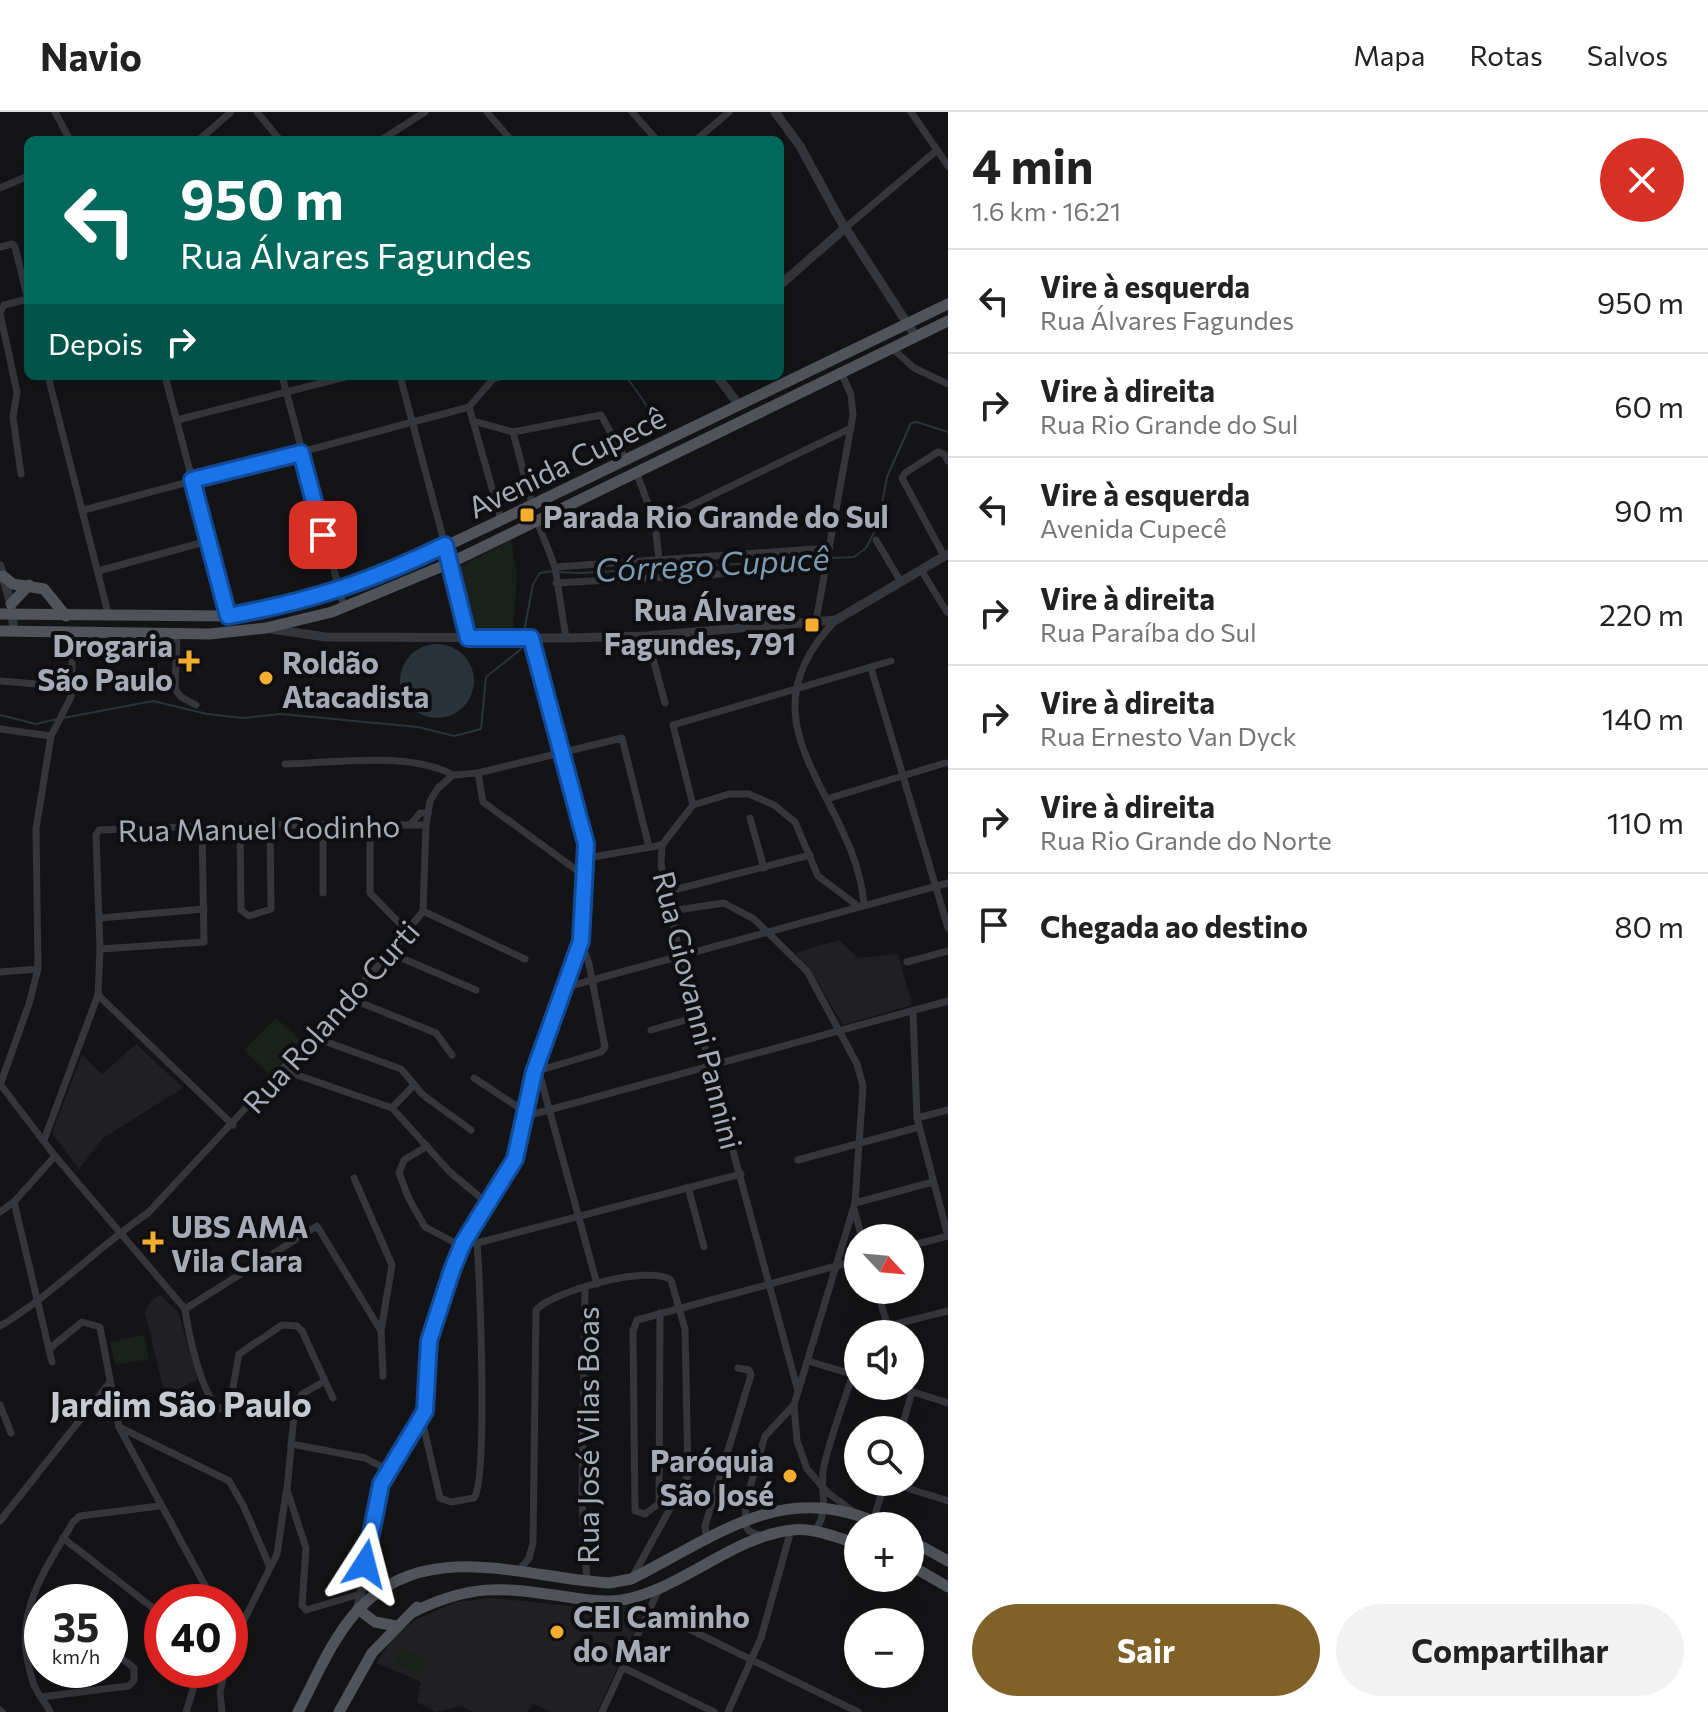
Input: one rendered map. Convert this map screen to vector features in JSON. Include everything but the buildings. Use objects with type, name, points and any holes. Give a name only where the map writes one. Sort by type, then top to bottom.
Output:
[{"type":"main road","name":"Avenida Cupecê","points":[[8,611],[109,617],[228,616],[339,592],[374,580],[501,520],[948,304]]},
{"type":"main road","name":"Avenida Cupecê","points":[[0,631],[177,635],[266,628],[344,607],[450,563],[948,321]]},
{"type":"main road","points":[[2,571],[13,584],[29,585],[49,593],[66,616]]},
{"type":"main road","points":[[8,611],[29,585]]},
{"type":"main road","points":[[298,1712],[333,1644],[358,1609],[390,1585],[434,1567],[464,1565],[587,1581],[631,1579],[744,1522],[791,1506],[825,1507],[844,1513]]},
{"type":"main road","points":[[413,1612],[447,1595],[479,1589],[520,1590],[606,1601],[651,1596],[661,1586],[764,1537],[791,1530],[844,1540]]},
{"type":"main road","points":[[924,1548],[948,1561]]},
{"type":"main road","points":[[339,1712],[363,1666],[396,1626],[431,1598],[465,1584],[464,1565]]},
{"type":"main road","points":[[924,1573],[948,1587]]},
{"type":"main road","points":[[358,1609],[375,1622],[396,1626]]},
{"type":"street","points":[[55,112],[68,136]]},
{"type":"street","points":[[204,136],[231,112]]},
{"type":"street","points":[[257,112],[277,136]]},
{"type":"street","points":[[387,136],[425,112]]},
{"type":"street","points":[[487,112],[508,136]]},
{"type":"street","points":[[632,112],[653,136]]},
{"type":"street","points":[[701,136],[729,112]]},
{"type":"street","points":[[775,112],[800,146],[845,228],[916,337]]},
{"type":"street","points":[[902,112],[911,115],[948,166]]},
{"type":"street","points":[[784,281],[936,151]]},
{"type":"street","points":[[0,188],[24,178]]},
{"type":"street","points":[[0,247],[13,245],[24,285]]},
{"type":"street","points":[[21,474],[13,417],[17,392],[2,307],[24,301]]},
{"type":"street","points":[[893,349],[914,368],[948,384]]},
{"type":"street","points":[[816,621],[851,428],[851,395],[842,374]]},
{"type":"street","points":[[49,380],[109,617]]},
{"type":"street","points":[[166,380],[228,616]]},
{"type":"street","points":[[283,380],[344,607]]},
{"type":"street","points":[[177,420],[334,380]]},
{"type":"street","points":[[401,380],[468,638]]},
{"type":"street","points":[[84,510],[469,407],[491,380]]},
{"type":"street","points":[[720,380],[739,405]]},
{"type":"street","points":[[469,407],[501,520]]},
{"type":"street","points":[[473,421],[513,432],[601,415],[626,460]]},
{"type":"street","points":[[655,523],[851,428]]},
{"type":"street","points":[[513,432],[532,504]]},
{"type":"street","points":[[861,905],[852,848],[804,753],[793,691],[803,665],[836,620],[946,555],[902,478],[934,454],[940,452],[948,461]]},
{"type":"street","points":[[637,474],[655,523],[659,560]]},
{"type":"street","points":[[537,521],[556,568],[566,638]]},
{"type":"street","points":[[876,540],[901,582]]},
{"type":"street","points":[[98,571],[208,541]]},
{"type":"street","points":[[556,568],[830,550]]},
{"type":"street","points":[[556,582],[827,566]]},
{"type":"street","points":[[921,570],[947,612]]},
{"type":"street","points":[[2,571],[14,631]]},
{"type":"street","points":[[266,628],[326,637],[566,638],[647,636],[836,620]]},
{"type":"street","points":[[73,633],[73,687],[69,706],[51,736],[36,829],[38,969],[29,1004],[0,1084],[55,1156],[185,1309],[191,1341],[209,1395],[217,1408],[224,1409],[231,1400],[237,1357],[287,1324],[297,1326],[302,1331],[333,1398]]},
{"type":"street","points":[[177,635],[176,693],[196,705]]},
{"type":"street","points":[[647,636],[665,703]]},
{"type":"street","points":[[358,1609],[374,1509],[388,1470],[422,1420],[428,1400],[429,1341],[462,1245],[515,1159],[536,1072],[581,941],[587,858],[563,751],[531,638]]},
{"type":"street","points":[[861,905],[823,882],[795,822],[761,799],[739,793],[693,805],[673,725],[891,661]]},
{"type":"street","points":[[871,668],[900,776],[948,928]]},
{"type":"street","points":[[0,681],[73,687]]},
{"type":"street","points":[[0,729],[51,736]]},
{"type":"street","points":[[285,764],[405,762],[433,765],[453,775],[478,773],[622,738],[649,847]]},
{"type":"street","points":[[827,799],[945,763]]},
{"type":"street","points":[[478,773],[483,802],[586,878]]},
{"type":"street","name":"Rua Rolando Curti","points":[[0,1326],[37,1304],[120,1232],[148,1213],[390,953],[423,911],[428,813],[438,788],[453,775]]},
{"type":"street","name":"Rua Giovanni Pannini","points":[[693,805],[662,845],[666,892],[680,955],[772,1284],[798,1391]]},
{"type":"street","points":[[410,825],[420,813],[428,813]]},
{"type":"street","points":[[750,818],[764,868]]},
{"type":"street","points":[[370,824],[370,893],[407,931]]},
{"type":"street","points":[[240,825],[241,910],[249,916],[271,909],[270,825]]},
{"type":"street","points":[[323,825],[323,893]]},
{"type":"street","name":"Rua Manuel Godinho","points":[[100,918],[96,835],[101,828],[426,825]]},
{"type":"street","points":[[100,949],[202,943],[202,826]]},
{"type":"street","points":[[587,858],[662,845]]},
{"type":"street","points":[[666,892],[810,855]]},
{"type":"street","points":[[563,988],[948,883]]},
{"type":"street","points":[[670,911],[724,903],[743,911],[807,971],[842,1031],[863,1086],[855,1206],[794,1405],[800,1454],[827,1498],[814,1532]]},
{"type":"street","points":[[44,1140],[98,995],[100,918],[204,909]]},
{"type":"street","points":[[423,911],[525,959]]},
{"type":"street","points":[[536,1072],[601,1052],[605,1044],[581,941]]},
{"type":"street","points":[[907,962],[948,951]]},
{"type":"street","points":[[390,953],[476,990]]},
{"type":"street","points":[[0,972],[38,969]]},
{"type":"street","points":[[98,995],[233,1125]]},
{"type":"street","points":[[349,998],[428,1029],[444,1042],[452,1055]]},
{"type":"street","points":[[474,1078],[524,1114],[948,1001]]},
{"type":"street","points":[[913,1011],[918,1123],[948,1236],[924,1242]]},
{"type":"street","points":[[651,1030],[697,1017]]},
{"type":"street","points":[[313,1037],[411,1079],[471,1130]]},
{"type":"street","points":[[283,1070],[391,1107],[472,1193],[488,1204]]},
{"type":"street","points":[[536,1072],[549,1108],[597,1284]]},
{"type":"street","points":[[391,1107],[411,1079]]},
{"type":"street","points":[[798,1160],[918,1123],[948,1110]]},
{"type":"street","points":[[427,1146],[404,1160],[399,1173],[425,1227],[462,1245],[741,1174]]},
{"type":"street","points":[[0,1212],[14,1202],[55,1156]]},
{"type":"street","points":[[354,1178],[392,1265],[381,1331],[383,1376]]},
{"type":"street","points":[[855,1206],[933,1182]]},
{"type":"street","points":[[688,1187],[704,1247]]},
{"type":"street","points":[[14,1202],[52,1362]]},
{"type":"street","points":[[855,1206],[859,1224]]},
{"type":"street","points":[[185,1309],[310,1227],[317,1226],[324,1231],[381,1331]]},
{"type":"street","points":[[422,1420],[440,1498],[451,1502],[474,1498],[479,1488],[481,1427],[477,1243]]},
{"type":"street","points":[[685,1484],[643,1515],[635,1511],[633,1331],[637,1320],[844,1264]]},
{"type":"street","points":[[518,1572],[529,1558],[533,1543],[536,1313],[546,1303],[585,1288],[650,1273],[665,1275],[673,1285],[680,1308],[686,1353],[688,1476],[631,1579]]},
{"type":"street","name":"Rua José Vilas Boas","points":[[585,1288],[582,1502],[587,1581]]},
{"type":"street","points":[[920,1320],[948,1311]]},
{"type":"street","points":[[659,1503],[660,1313]]},
{"type":"street","points":[[49,1349],[77,1325],[96,1324],[103,1332],[119,1427],[204,1584]]},
{"type":"street","points":[[808,1361],[844,1372]]},
{"type":"street","points":[[707,1541],[705,1526],[751,1375],[749,1370],[738,1368]]},
{"type":"street","points":[[248,1612],[280,1544],[297,1400],[325,1381]]},
{"type":"street","points":[[0,1521],[110,1382]]},
{"type":"street","points":[[924,1396],[948,1403]]},
{"type":"street","points":[[822,1487],[824,1466],[846,1400]]},
{"type":"street","points":[[764,1537],[749,1531],[744,1522],[765,1436],[794,1405]]},
{"type":"street","points":[[0,1406],[11,1433]]},
{"type":"street","points":[[119,1427],[229,1481],[270,1567]]},
{"type":"street","points":[[291,1444],[365,1458],[388,1470]]},
{"type":"street","points":[[822,1487],[860,1512]]},
{"type":"street","points":[[287,1490],[304,1536],[304,1608],[320,1609],[360,1594]]},
{"type":"street","points":[[924,1494],[948,1501]]},
{"type":"street","points":[[38,1584],[73,1522],[85,1514],[159,1506]]},
{"type":"street","points":[[728,1712],[753,1659],[791,1530]]},
{"type":"street","points":[[63,1538],[144,1601]]},
{"type":"street","points":[[364,1572],[372,1585],[390,1585]]},
{"type":"street","points":[[602,1712],[652,1611],[651,1596]]},
{"type":"street","points":[[652,1611],[858,1712]]},
{"type":"street","points":[[128,1663],[134,1668],[134,1680],[128,1686]]},
{"type":"street","points":[[624,1668],[714,1712]]},
{"type":"street","points":[[36,1688],[50,1712]]},
{"type":"street","points":[[41,1697],[113,1688]]},
{"type":"street","points":[[186,1712],[193,1688]]},
{"type":"street","points":[[221,1688],[222,1712]]},
{"type":"shaded area","points":[[511,540],[517,574],[513,630],[472,627],[459,567]]},
{"type":"shaded area","points":[[437,644],[458,650],[468,660],[474,681],[468,702],[458,712],[437,718],[416,712],[406,702],[400,681],[406,660],[416,650]]},
{"type":"shaded area","points":[[839,940],[858,958],[898,954],[912,1005],[843,1025],[808,966],[795,953]]},
{"type":"shaded area","points":[[276,1018],[301,1041],[270,1075],[244,1050]]},
{"type":"shaded area","points":[[136,1044],[183,1088],[103,1138],[79,1169],[52,1133],[82,1055],[102,1074]]},
{"type":"shaded area","points":[[160,1295],[178,1312],[198,1379],[165,1396],[145,1312],[151,1301]]},
{"type":"shaded area","points":[[144,1335],[149,1359],[115,1365],[110,1342]]},
{"type":"shaded area","points":[[493,1598],[605,1610],[648,1602],[597,1712],[551,1712],[533,1704],[527,1712],[473,1712],[462,1706],[436,1712],[417,1702],[421,1682],[377,1663],[393,1637],[417,1619],[456,1602]]},
{"type":"shaded area","points":[[401,1647],[427,1661],[419,1677],[393,1662]]},
{"type":"waterway","points":[[629,380],[659,423]]},
{"type":"waterway","name":"Córrego Cupucê","points":[[831,558],[854,557],[866,548],[878,525],[887,477],[911,423],[948,432]]},
{"type":"waterway","name":"Córrego Cupucê","points":[[559,572],[824,559]]},
{"type":"waterway","name":"Córrego Cupucê","points":[[524,632],[533,584],[540,573],[553,571]]},
{"type":"waterway","points":[[63,718],[153,701],[207,714],[243,718],[281,714],[418,727],[454,736],[481,729],[486,677],[521,649]]},
{"type":"waterway","points":[[0,715],[36,724],[57,719]]},
{"type":"place","name":"Parada Rio Grande do Sul","points":[[527,515]]},
{"type":"place","name":"Rua Álvares Fagundes, 791","points":[[812,625]]},
{"type":"place","name":"Drogaria São Paulo","points":[[189,661]]},
{"type":"place","name":"Roldão Atacadista","points":[[266,678]]},
{"type":"place","name":"UBS AMA Vila Clara","points":[[153,1242]]},
{"type":"place","name":"Paróquia São José","points":[[790,1476]]},
{"type":"place","name":"CEI Caminho do Mar","points":[[557,1632]]},
{"type":"district","name":"Jardim São Paulo","points":[[181,1403]]},
{"type":"route","points":[[323,535],[301,453],[192,480],[228,616],[339,592],[374,580],[445,545],[468,638],[531,638],[578,808],[587,858],[581,941],[534,1072],[515,1159],[461,1246],[452,1270],[429,1341],[425,1411],[381,1484],[365,1564]]}]
